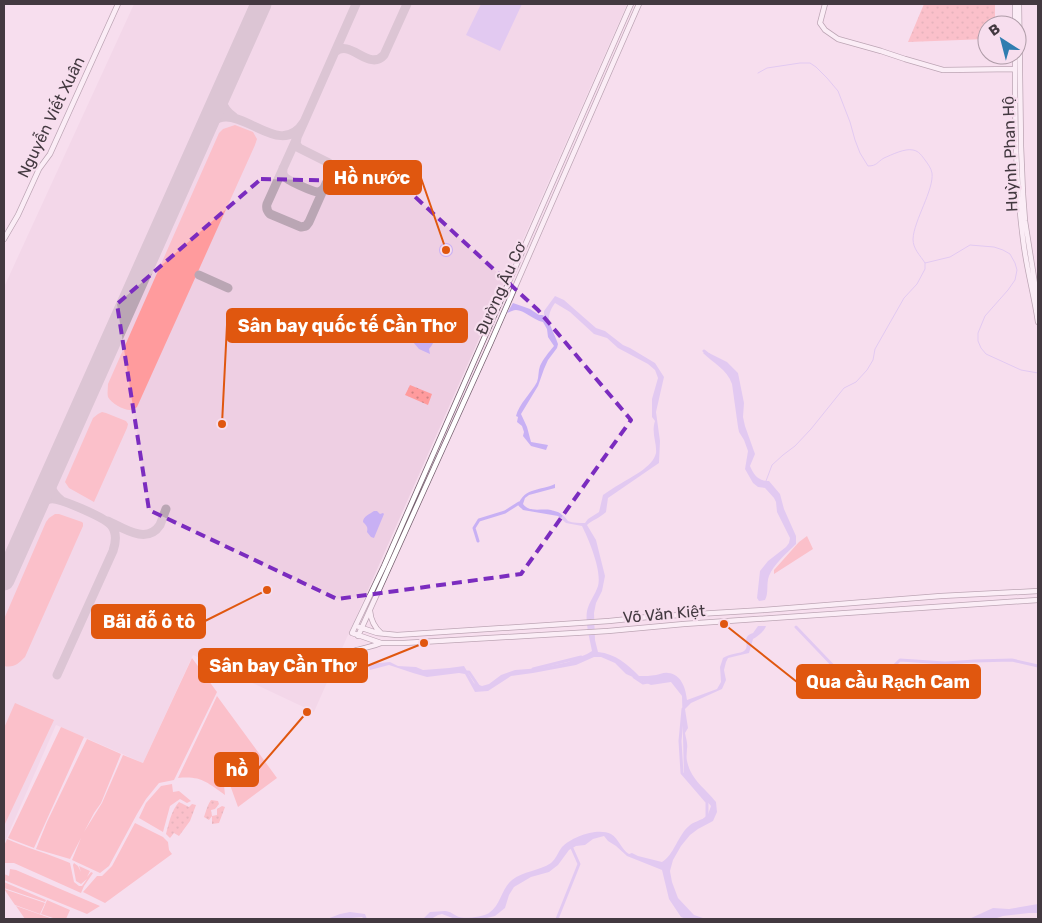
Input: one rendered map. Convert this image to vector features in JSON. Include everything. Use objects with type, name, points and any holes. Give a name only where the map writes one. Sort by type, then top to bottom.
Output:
[{"type":"street","name":"Nguyễn Viết Xuân","points":[[4,239],[18,215],[39,169],[50,154],[118,4]]},
{"type":"street","name":"Đường Âu Cơ","points":[[358,636],[520,256],[631,4]]},
{"type":"street","name":"Đường Âu Cơ","points":[[352,633],[386,567],[527,259],[639,4]]},
{"type":"street","points":[[825,4],[820,23],[824,30],[838,39],[943,70],[1015,69]]},
{"type":"street","name":"Huỳnh Phan Hộ","points":[[1015,65],[1016,148],[1021,221],[1028,275],[1038,322]]},
{"type":"street","name":"Huỳnh Phan Hộ","points":[[1018,65],[1024,211],[1038,303]]},
{"type":"street","points":[[520,256],[527,259]]},
{"type":"street","name":"Võ Văn Kiệt","points":[[355,626],[384,634],[396,635],[838,605],[941,596],[1038,591]]},
{"type":"street","name":"Võ Văn Kiệt","points":[[352,633],[381,643],[404,643],[608,631],[693,623],[1038,600]]},
{"type":"street","points":[[838,605],[838,614]]},
{"type":"street","points":[[370,610],[373,625],[384,634]]},
{"type":"street","points":[[488,628],[489,638]]},
{"type":"street","points":[[340,661],[349,653],[358,649],[372,647],[381,643]]},
{"type":"highlighted area","points":[[261,179],[399,182],[538,310],[631,420],[521,574],[337,599],[149,510],[117,304]]},
{"type":"shaded area","points":[[134,4],[627,4],[314,712],[193,655],[143,763],[56,725],[4,844],[4,287]]},
{"type":"shaded area","points":[[481,4],[522,4],[500,51],[466,35]]},
{"type":"shaded area","points":[[924,4],[995,4],[995,15],[977,15],[977,39],[908,42]]},
{"type":"shaded area","points":[[235,125],[253,132],[257,139],[255,145],[137,407],[132,410],[124,409],[114,404],[108,397],[108,384],[219,133],[223,129]]},
{"type":"shaded area","points":[[443,243],[449,243],[453,250],[449,257],[443,257],[439,253],[439,247]]},
{"type":"shaded area","points":[[555,296],[564,300],[596,328],[605,331],[623,345],[655,363],[664,377],[656,412],[660,441],[659,463],[608,498],[606,512],[587,525],[596,540],[605,576],[594,613],[595,640],[598,652],[621,660],[639,676],[665,673],[677,676],[686,692],[687,700],[717,689],[721,682],[720,667],[723,658],[744,651],[747,647],[747,637],[758,626],[766,626],[753,639],[749,653],[728,658],[724,670],[726,680],[722,689],[691,703],[685,709],[688,728],[685,733],[689,768],[695,779],[716,802],[717,812],[713,821],[690,835],[681,846],[673,860],[670,871],[678,898],[694,915],[706,919],[686,919],[681,917],[669,899],[662,870],[627,856],[604,836],[593,839],[585,845],[576,846],[569,850],[558,865],[549,872],[531,877],[514,887],[505,908],[495,916],[483,919],[455,919],[442,914],[431,919],[423,919],[430,912],[447,911],[465,918],[478,917],[489,913],[496,906],[505,888],[512,880],[551,863],[566,843],[592,832],[611,834],[629,854],[632,853],[662,862],[670,855],[689,826],[707,817],[711,806],[689,780],[684,777],[682,696],[671,682],[651,685],[626,674],[615,663],[601,657],[594,657],[576,665],[511,676],[488,691],[475,692],[465,674],[427,677],[389,665],[370,670],[368,664],[390,662],[398,666],[416,667],[423,670],[464,666],[474,683],[482,686],[489,684],[501,675],[515,670],[541,668],[568,662],[592,651],[587,611],[599,580],[597,564],[582,526],[566,523],[558,516],[523,510],[518,505],[521,499],[529,492],[555,484],[555,488],[529,495],[525,498],[523,504],[532,509],[551,510],[560,513],[568,521],[576,523],[585,523],[599,512],[603,495],[641,471],[654,458],[656,449],[652,399],[658,378],[655,370],[648,364],[618,348],[607,338],[594,334],[570,312],[555,303],[551,309],[549,319],[558,344],[557,348],[548,360],[538,386],[521,414],[531,442],[548,445],[546,450],[531,446],[523,436],[522,426],[517,422],[518,417],[516,416],[537,382],[541,363],[554,346],[548,337],[547,329],[543,322],[519,310],[507,313],[513,303],[530,309],[539,315],[544,315],[544,311]]},
{"type":"shaded area","points":[[426,330],[437,335],[429,349],[430,354],[419,349],[413,342],[423,339]]},
{"type":"shaded area","points":[[703,353],[709,353],[727,362],[738,373],[744,403],[743,417],[755,454],[750,466],[757,477],[769,481],[780,494],[784,509],[796,536],[796,544],[777,563],[769,576],[765,600],[759,601],[757,598],[760,571],[768,561],[786,547],[790,538],[777,512],[774,498],[765,488],[758,487],[753,483],[745,469],[748,451],[739,432],[730,379],[723,370]]},
{"type":"shaded area","points":[[410,385],[432,394],[428,405],[405,395]]},
{"type":"shaded area","points":[[102,412],[126,421],[128,424],[94,502],[69,488],[65,482],[93,418]]},
{"type":"shaded area","points":[[374,511],[384,514],[374,538],[367,532],[367,527],[363,520]]},
{"type":"shaded area","points":[[55,514],[82,522],[83,526],[25,657],[16,665],[4,666],[4,619],[46,522]]},
{"type":"shaded area","points":[[807,536],[813,549],[774,574],[774,570],[799,542]]},
{"type":"shaded area","points":[[192,658],[217,692],[174,780],[159,783],[146,799],[109,866],[100,873],[72,860],[81,838],[70,859],[36,849],[87,739],[121,754],[101,803],[84,832],[102,803],[123,755],[143,763]]},
{"type":"shaded area","points":[[217,696],[277,778],[238,807],[230,785],[237,783],[233,771],[227,773],[226,769],[223,769],[221,774],[215,776],[218,786],[224,785],[225,795],[208,783],[198,779],[178,778]]},
{"type":"shaded area","points":[[15,703],[54,720],[4,826],[4,728]]},
{"type":"shaded area","points":[[61,727],[84,737],[34,848],[8,838]]},
{"type":"shaded area","points":[[172,784],[173,792],[179,791],[191,801],[187,803],[180,799],[170,806],[163,832],[139,818],[146,803],[161,786]]},
{"type":"shaded area","points":[[211,800],[218,801],[219,804],[215,809],[211,810],[212,816],[209,820],[204,817]]},
{"type":"shaded area","points":[[179,802],[189,807],[192,804],[196,805],[190,821],[179,836],[174,833],[170,838],[166,834],[169,821]]},
{"type":"shaded area","points":[[222,806],[225,807],[219,823],[212,824],[212,816],[217,815],[217,809]]},
{"type":"shaded area","points":[[135,823],[163,837],[168,842],[169,850],[172,854],[105,903],[83,892],[97,876],[102,876],[112,866]]},
{"type":"shaded area","points":[[7,839],[70,863],[74,882],[79,886],[82,886],[87,879],[81,884],[76,881],[74,863],[81,872],[79,866],[90,871],[87,877],[91,872],[93,873],[81,893],[14,863],[4,863],[4,846]]},
{"type":"shaded area","points":[[10,869],[100,906],[87,914],[4,880],[4,874],[9,876]]},
{"type":"shaded area","points":[[4,882],[46,900],[45,902],[4,888]]},
{"type":"shaded area","points":[[4,889],[45,903],[40,914],[15,905]]},
{"type":"shaded area","points":[[47,900],[70,910],[66,919],[56,919],[41,914]]},
{"type":"shaded area","points":[[1038,904],[1038,913],[1003,916],[994,919],[969,919],[993,908],[1009,909]]},
{"type":"shaded area","points":[[16,906],[53,919],[25,919]]},
{"type":"shaded area","points":[[350,912],[365,914],[367,919],[362,917],[327,919],[340,914]]},
{"type":"waterway","points":[[758,73],[767,68],[800,63],[810,63],[816,67],[838,91],[860,153],[868,166],[875,165],[884,158],[902,151],[913,150],[920,154],[931,169],[932,180],[914,231],[913,243],[915,249],[925,263],[950,257],[970,245],[994,247],[1010,254],[1017,270],[1015,280],[985,316],[978,333],[978,341],[986,354],[1021,370],[1038,373]]},
{"type":"waterway","points":[[766,481],[772,465],[795,446],[811,429],[844,388],[856,382],[867,370],[873,360],[875,349],[904,298],[917,284],[925,269],[925,263]]},
{"type":"waterway","points":[[704,351],[709,355]]},
{"type":"waterway","points":[[478,541],[474,528],[479,520],[505,512],[519,503],[521,506]]},
{"type":"waterway","points":[[796,627],[840,673],[862,691],[870,689],[900,660],[945,663],[1012,660],[1038,666]]},
{"type":"waterway","points":[[533,669],[581,657]]},
{"type":"waterway","points":[[465,672],[469,672],[479,687]]},
{"type":"waterway","points":[[634,677],[643,683],[648,682]]},
{"type":"waterway","points":[[683,709],[680,741],[682,773],[707,802],[707,817],[704,820]]},
{"type":"waterway","points":[[557,919],[579,864],[571,846]]},
{"type":"taxiway","points":[[202,135],[213,121],[225,117],[239,119],[280,136],[293,133],[304,122],[356,4]]},
{"type":"taxiway","points":[[335,52],[347,49],[372,60],[378,59],[384,55],[407,4]]},
{"type":"taxiway","points":[[226,81],[222,101],[226,109],[234,117]]},
{"type":"taxiway","points":[[297,138],[296,144],[299,148],[329,163],[332,170],[309,222],[306,226],[301,227],[270,214],[267,211],[267,204],[304,122]]},
{"type":"taxiway","points":[[283,168],[284,176],[289,180],[311,190],[318,192],[325,187]]},
{"type":"taxiway","points":[[199,275],[228,288]]},
{"type":"taxiway","points":[[53,469],[51,478],[52,490],[61,500]]},
{"type":"taxiway","points":[[33,514],[42,503],[55,499],[82,509],[107,522],[111,525],[115,534],[113,551],[57,675]]},
{"type":"taxiway","points":[[108,521],[128,531],[148,534],[155,531],[160,525],[166,509]]},
{"type":"runway","points":[[4,580],[261,4]]},
{"type":"place","name":"Hồ nước","points":[[446,250]]},
{"type":"place","name":"Sân bay quốc tế Cần Thơ","points":[[222,424]]},
{"type":"place","name":"Bãi đỗ ô tô","points":[[267,590]]},
{"type":"place","name":"Qua cầu Rạch Cam","points":[[724,624]]},
{"type":"place","name":"Sân bay Cần Thơ","points":[[424,643]]},
{"type":"place","name":"hồ","points":[[307,712]]}]
